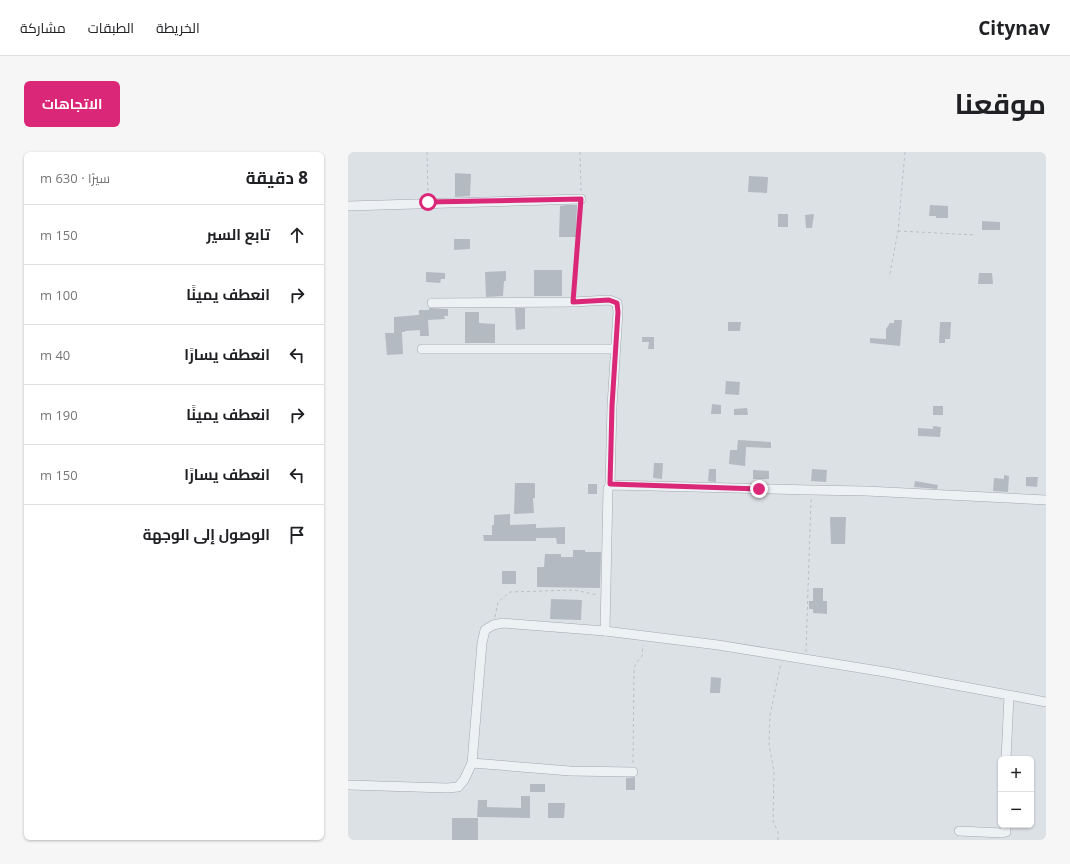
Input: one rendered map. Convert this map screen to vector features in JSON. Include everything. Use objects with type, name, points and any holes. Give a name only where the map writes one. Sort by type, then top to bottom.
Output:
[{"type":"street","points":[[348,206],[428,202],[581,199]]},
{"type":"street","points":[[432,303],[573,302],[609,300],[617,303],[618,312],[612,406],[610,484],[608,489],[605,631]]},
{"type":"street","points":[[422,349],[615,349]]},
{"type":"street","points":[[610,484],[866,491],[1046,500]]},
{"type":"street","points":[[348,785],[458,787],[464,780],[472,763],[482,643],[485,630],[493,625],[504,623],[521,623],[605,631],[718,645],[893,673],[1046,702]]},
{"type":"street","points":[[1006,756],[1009,696]]},
{"type":"street","points":[[472,763],[570,771],[633,772]]},
{"type":"street","points":[[959,831],[1002,833],[1006,832],[1006,828]]},
{"type":"path","points":[[427,152],[428,202]]},
{"type":"path","points":[[573,302],[581,199],[580,152]]},
{"type":"path","points":[[890,274],[898,231],[905,152]]},
{"type":"path","points":[[898,231],[976,235]]},
{"type":"path","points":[[806,659],[811,490]]},
{"type":"path","points":[[493,625],[498,602],[510,592],[575,590],[596,595],[606,594]]},
{"type":"path","points":[[633,772],[634,668],[642,656],[644,636]]},
{"type":"path","points":[[778,840],[778,832],[773,821],[774,772],[770,744],[770,722],[782,655]]},
{"type":"building","points":[[455,173],[471,174],[470,196],[455,197]]},
{"type":"building","points":[[749,176],[768,177],[767,193],[748,192]]},
{"type":"building","points":[[577,205],[576,237],[559,237],[560,206]]},
{"type":"building","points":[[930,205],[948,206],[948,218],[936,218],[936,216],[929,216]]},
{"type":"building","points":[[778,214],[788,214],[788,227],[778,227]]},
{"type":"building","points":[[814,214],[812,228],[806,228],[805,215]]},
{"type":"building","points":[[982,221],[1000,222],[1000,230],[982,230]]},
{"type":"building","points":[[454,239],[470,239],[470,249],[454,250]]},
{"type":"building","points":[[534,270],[562,270],[562,296],[534,296]]},
{"type":"building","points":[[506,271],[503,296],[486,297],[485,272]]},
{"type":"building","points":[[426,272],[445,273],[445,279],[441,279],[440,283],[426,282]]},
{"type":"building","points":[[979,273],[992,273],[993,284],[978,284]]},
{"type":"building","points":[[429,308],[448,309],[448,316],[444,316],[445,319],[428,320],[429,336],[420,336],[420,330],[402,332],[403,354],[387,355],[385,333],[394,333],[394,317],[419,315],[419,310],[429,310]]},
{"type":"building","points":[[515,308],[525,308],[525,329],[516,330]]},
{"type":"building","points":[[465,312],[479,312],[479,323],[495,324],[495,343],[465,343]]},
{"type":"building","points":[[894,320],[902,320],[900,346],[870,343],[870,338],[886,339],[886,329],[890,323],[894,323]]},
{"type":"building","points":[[728,322],[741,322],[740,331],[728,331]]},
{"type":"building","points":[[940,322],[951,322],[950,339],[945,339],[945,343],[939,343]]},
{"type":"building","points":[[642,337],[654,337],[654,349],[648,349],[649,342],[642,342]]},
{"type":"building","points":[[726,381],[740,382],[739,395],[725,394]]},
{"type":"building","points":[[712,404],[721,405],[721,414],[711,414]]},
{"type":"building","points":[[933,406],[943,406],[943,415],[933,415]]},
{"type":"building","points":[[747,408],[748,415],[734,415],[734,409]]},
{"type":"building","points":[[933,426],[941,427],[940,437],[918,436],[918,428],[933,429]]},
{"type":"building","points":[[738,440],[771,442],[771,448],[746,447],[745,466],[729,464],[730,450],[737,450]]},
{"type":"building","points":[[654,463],[663,463],[662,479],[653,478]]},
{"type":"building","points":[[709,469],[716,469],[716,482],[708,481]]},
{"type":"building","points":[[812,469],[827,470],[826,482],[811,481]]},
{"type":"building","points":[[753,470],[769,471],[769,479],[753,479]]},
{"type":"building","points":[[1004,475],[1009,476],[1008,492],[993,491],[994,478],[1004,479]]},
{"type":"building","points":[[1026,477],[1038,477],[1037,487],[1026,486]]},
{"type":"building","points":[[915,481],[938,485],[937,489],[914,487]]},
{"type":"building","points":[[515,483],[535,483],[535,498],[533,498],[534,513],[514,514]]},
{"type":"building","points":[[588,484],[597,484],[597,494],[588,494]]},
{"type":"building","points":[[510,514],[510,525],[536,524],[536,528],[565,527],[565,544],[557,544],[556,538],[536,538],[536,541],[484,541],[483,535],[492,535],[494,515]]},
{"type":"building","points":[[830,517],[846,517],[845,544],[831,544]]},
{"type":"building","points":[[573,550],[601,552],[600,588],[537,587],[537,567],[544,567],[545,554],[561,554],[561,557],[573,557]]},
{"type":"building","points":[[502,571],[516,571],[516,584],[502,584]]},
{"type":"building","points":[[813,588],[823,588],[823,601],[827,601],[827,614],[813,613],[813,609],[809,609],[809,601],[813,601]]},
{"type":"building","points":[[551,599],[582,600],[581,620],[550,619]]},
{"type":"building","points":[[711,677],[721,678],[720,693],[710,693]]},
{"type":"building","points":[[635,777],[635,790],[626,790],[626,778]]},
{"type":"building","points":[[530,784],[545,784],[545,792],[530,792]]},
{"type":"building","points":[[521,796],[530,796],[530,818],[477,817],[478,800],[487,800],[487,807],[521,808]]},
{"type":"building","points":[[548,803],[565,803],[564,818],[548,818]]},
{"type":"building","points":[[452,818],[478,818],[478,840],[452,840]]},
{"type":"route","points":[[428,202],[581,199],[573,302],[609,300],[617,303],[618,312],[612,406],[610,484],[759,489]]}]
